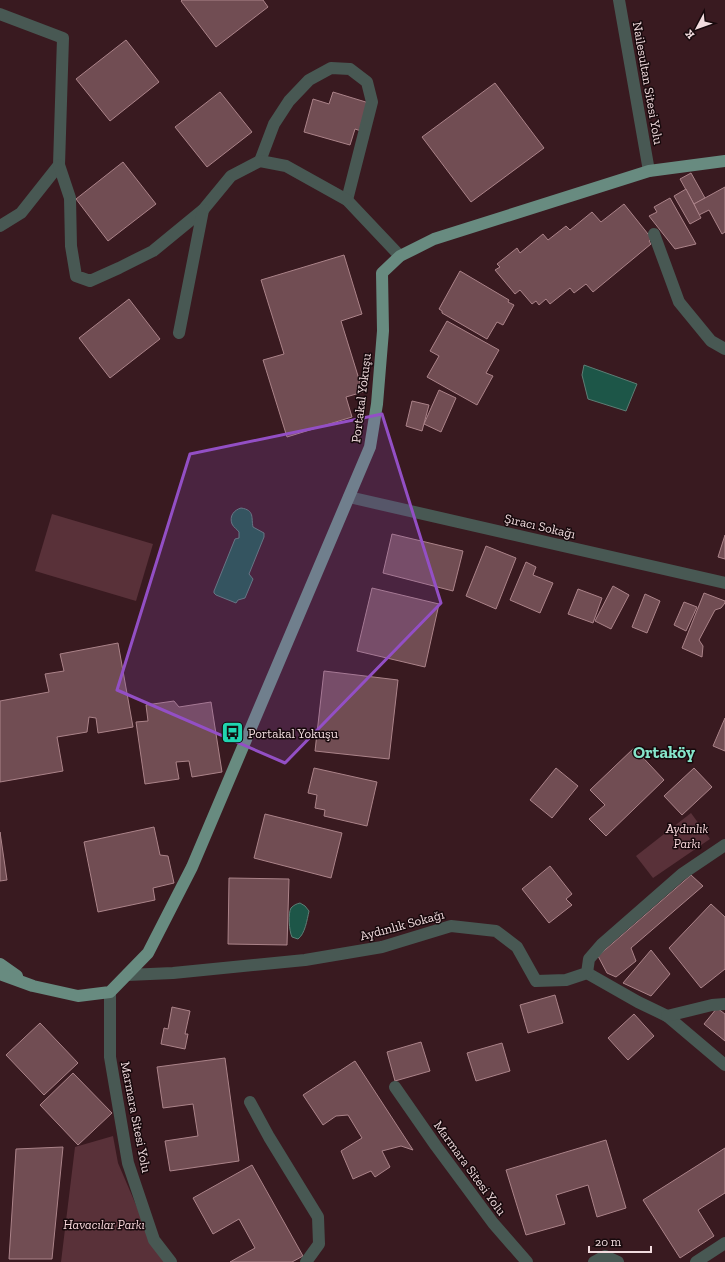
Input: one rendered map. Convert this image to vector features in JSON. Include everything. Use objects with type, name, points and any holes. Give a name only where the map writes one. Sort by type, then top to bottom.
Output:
[{"type":"main road","name":"Portakal Yokuşu","points":[[110,992],[148,953],[192,867],[370,447],[377,404],[383,330],[382,273],[400,256],[434,239],[649,171],[725,161]]},
{"type":"main road","points":[[0,964],[33,986]]},
{"type":"main road","points":[[0,974],[33,986],[78,996],[110,992]]},
{"type":"street","name":"Nailesultan Sitesi Yolu","points":[[619,0],[649,171]]},
{"type":"street","points":[[0,14],[63,38],[59,165],[70,198],[71,246],[76,276],[90,281],[153,251],[203,210],[231,176],[260,161],[286,166],[347,200],[400,256]]},
{"type":"street","points":[[260,161],[274,124],[289,101],[309,80],[331,68],[350,70],[367,82],[372,102],[347,200]]},
{"type":"street","points":[[0,226],[21,213],[59,165]]},
{"type":"street","points":[[179,333],[203,210]]},
{"type":"street","points":[[654,234],[678,302],[711,341],[725,348]]},
{"type":"street","name":"Şıracı Sokağı","points":[[349,497],[725,583]]},
{"type":"street","points":[[725,845],[682,874],[602,944],[589,959],[587,973],[638,1002],[667,1016],[725,1065]]},
{"type":"street","name":"Aydınlık Sokağı","points":[[127,975],[173,973],[305,960],[382,947],[451,926],[496,931],[517,947],[536,981],[566,980],[587,973]]},
{"type":"street","name":"Marmara Sitesi Yolu","points":[[110,992],[110,1057],[128,1163],[154,1240],[172,1262]]},
{"type":"street","points":[[667,1016],[712,1005],[725,1004]]},
{"type":"street","name":"Marmara Sitesi Yolu","points":[[395,1087],[436,1146],[493,1223],[527,1262]]},
{"type":"street","points":[[250,1102],[269,1137],[318,1217],[320,1244],[306,1262]]},
{"type":"street","points":[[696,1262],[725,1242]]},
{"type":"street","points":[[594,1262],[606,1256],[618,1262]]},
{"type":"highlighted area","points":[[382,414],[441,603],[285,763],[117,690],[190,454]]},
{"type":"green space","points":[[52,514],[153,544],[136,601],[35,571]]},
{"type":"green space","name":"Aydınlık Parkı","points":[[691,813],[710,839],[653,878],[636,856]]},
{"type":"green space","name":"Havacılar Parkı","points":[[113,1136],[118,1163],[151,1240],[169,1262],[61,1262],[75,1147]]},
{"type":"shaded area","points":[[584,365],[637,384],[626,411],[588,399],[582,375]]},
{"type":"shaded area","points":[[241,508],[245,509],[252,515],[253,527],[264,533],[264,537],[249,574],[253,579],[245,598],[238,600],[236,603],[216,595],[214,591],[235,539],[239,538],[239,532],[232,524],[231,518],[236,510]]},
{"type":"shaded area","points":[[300,903],[309,911],[304,930],[298,939],[292,937],[289,918],[291,908]]},
{"type":"building","points":[[263,0],[268,7],[216,47],[181,1]]},
{"type":"building","points":[[126,40],[159,82],[110,121],[76,79]]},
{"type":"building","points":[[495,83],[544,148],[471,202],[422,137]]},
{"type":"building","points":[[220,92],[252,132],[207,167],[175,127]]},
{"type":"building","points":[[333,92],[369,103],[361,131],[355,129],[350,145],[304,132],[313,99],[329,104]]},
{"type":"building","points":[[123,162],[156,204],[108,241],[76,199]]},
{"type":"building","points":[[691,173],[705,198],[694,204],[680,179]]},
{"type":"building","points":[[725,187],[725,232],[722,234],[709,210],[699,215],[694,204]]},
{"type":"building","points":[[686,189],[701,218],[690,224],[674,196]]},
{"type":"building","points":[[670,198],[696,244],[675,249],[649,216],[657,212],[654,207]]},
{"type":"building","points":[[624,204],[652,239],[649,241],[651,244],[593,292],[586,284],[574,293],[570,288],[550,304],[546,299],[539,305],[536,301],[532,304],[520,290],[515,294],[495,270],[500,267],[497,264],[517,248],[520,253],[543,234],[548,240],[566,226],[570,230],[592,212],[601,222]]},
{"type":"building","points":[[344,255],[362,314],[341,321],[363,392],[346,397],[352,417],[287,437],[263,360],[284,354],[261,280]]},
{"type":"building","points":[[460,271],[509,300],[508,302],[514,305],[503,325],[497,322],[487,339],[442,313],[439,309]]},
{"type":"building","points":[[129,299],[160,339],[110,378],[79,338]]},
{"type":"building","points":[[447,321],[499,350],[486,373],[493,376],[477,405],[427,377],[439,356],[430,351]]},
{"type":"building","points":[[439,390],[456,398],[441,432],[424,424]]},
{"type":"building","points":[[412,401],[429,405],[422,431],[406,426]]},
{"type":"building","points":[[392,534],[463,551],[453,591],[383,573]]},
{"type":"building","points":[[725,535],[725,559],[718,557]]},
{"type":"building","points":[[486,546],[516,558],[496,609],[466,596]]},
{"type":"building","points":[[526,562],[536,567],[533,575],[553,583],[540,613],[510,600]]},
{"type":"building","points":[[613,586],[629,595],[611,629],[595,621]]},
{"type":"building","points":[[372,588],[439,604],[425,667],[357,651]]},
{"type":"building","points":[[578,589],[602,598],[593,623],[568,614]]},
{"type":"building","points":[[704,593],[725,601],[725,603],[721,608],[715,610],[699,640],[703,646],[702,657],[682,648]]},
{"type":"building","points":[[645,594],[660,601],[647,633],[632,627]]},
{"type":"building","points":[[684,602],[697,607],[686,631],[674,625]]},
{"type":"building","points":[[118,643],[133,727],[98,733],[96,718],[89,717],[87,732],[57,737],[63,771],[0,782],[0,701],[49,692],[45,674],[64,671],[60,654]]},
{"type":"building","points":[[324,671],[398,680],[389,759],[315,751]]},
{"type":"building","points":[[174,701],[179,707],[211,702],[222,772],[192,777],[189,761],[176,762],[179,779],[145,784],[136,722],[148,721],[146,705]]},
{"type":"building","points":[[725,718],[725,751],[713,746]]},
{"type":"building","points":[[634,748],[664,780],[606,836],[589,819],[605,805],[590,790]]},
{"type":"building","points":[[314,768],[377,782],[367,826],[324,816],[325,810],[315,808],[317,795],[308,793]]},
{"type":"building","points":[[556,768],[578,786],[552,818],[530,800]]},
{"type":"building","points":[[694,768],[712,787],[682,815],[664,796]]},
{"type":"building","points":[[265,814],[342,833],[331,878],[254,858]]},
{"type":"building","points":[[154,827],[160,855],[168,856],[174,883],[153,888],[155,900],[98,912],[84,842]]},
{"type":"building","points":[[0,832],[7,880],[0,881]]},
{"type":"building","points":[[550,866],[572,894],[566,899],[572,905],[549,923],[522,889]]},
{"type":"building","points":[[691,875],[703,886],[631,948],[636,961],[616,977],[607,973],[598,956]]},
{"type":"building","points":[[229,878],[289,879],[287,945],[228,944]]},
{"type":"building","points":[[711,904],[725,917],[725,969],[701,988],[669,948]]},
{"type":"building","points":[[651,950],[670,974],[651,996],[623,983]]},
{"type":"building","points":[[555,995],[563,1023],[528,1033],[520,1005]]},
{"type":"building","points":[[172,1007],[190,1011],[185,1034],[188,1034],[185,1049],[161,1044],[164,1028],[168,1029]]},
{"type":"building","points":[[717,1008],[725,1014],[725,1041],[704,1024]]},
{"type":"building","points":[[634,1014],[654,1036],[628,1060],[608,1038]]},
{"type":"building","points":[[40,1023],[78,1063],[44,1095],[6,1055]]},
{"type":"building","points":[[421,1042],[430,1071],[395,1081],[387,1052]]},
{"type":"building","points":[[502,1043],[510,1071],[476,1081],[467,1053]]},
{"type":"building","points":[[225,1058],[239,1161],[170,1171],[165,1141],[198,1136],[193,1104],[163,1108],[157,1067]]},
{"type":"building","points":[[355,1061],[413,1150],[401,1146],[382,1151],[390,1167],[375,1177],[371,1171],[353,1179],[341,1151],[362,1138],[348,1115],[336,1116],[323,1125],[303,1095]]},
{"type":"building","points":[[73,1073],[112,1113],[78,1145],[40,1105]]},
{"type":"building","points":[[606,1140],[626,1208],[597,1217],[588,1185],[556,1195],[565,1224],[526,1235],[506,1170]]},
{"type":"building","points":[[63,1147],[52,1259],[9,1259],[16,1149]]},
{"type":"building","points":[[725,1148],[725,1193],[698,1210],[714,1236],[680,1258],[643,1200]]},
{"type":"building","points":[[252,1165],[303,1256],[292,1262],[230,1262],[255,1248],[239,1219],[213,1234],[193,1198]]},
{"type":"place","name":"Portakal Yokuşu","points":[[232,733]]},
{"type":"district","name":"Ortaköy","points":[[664,752]]}]
